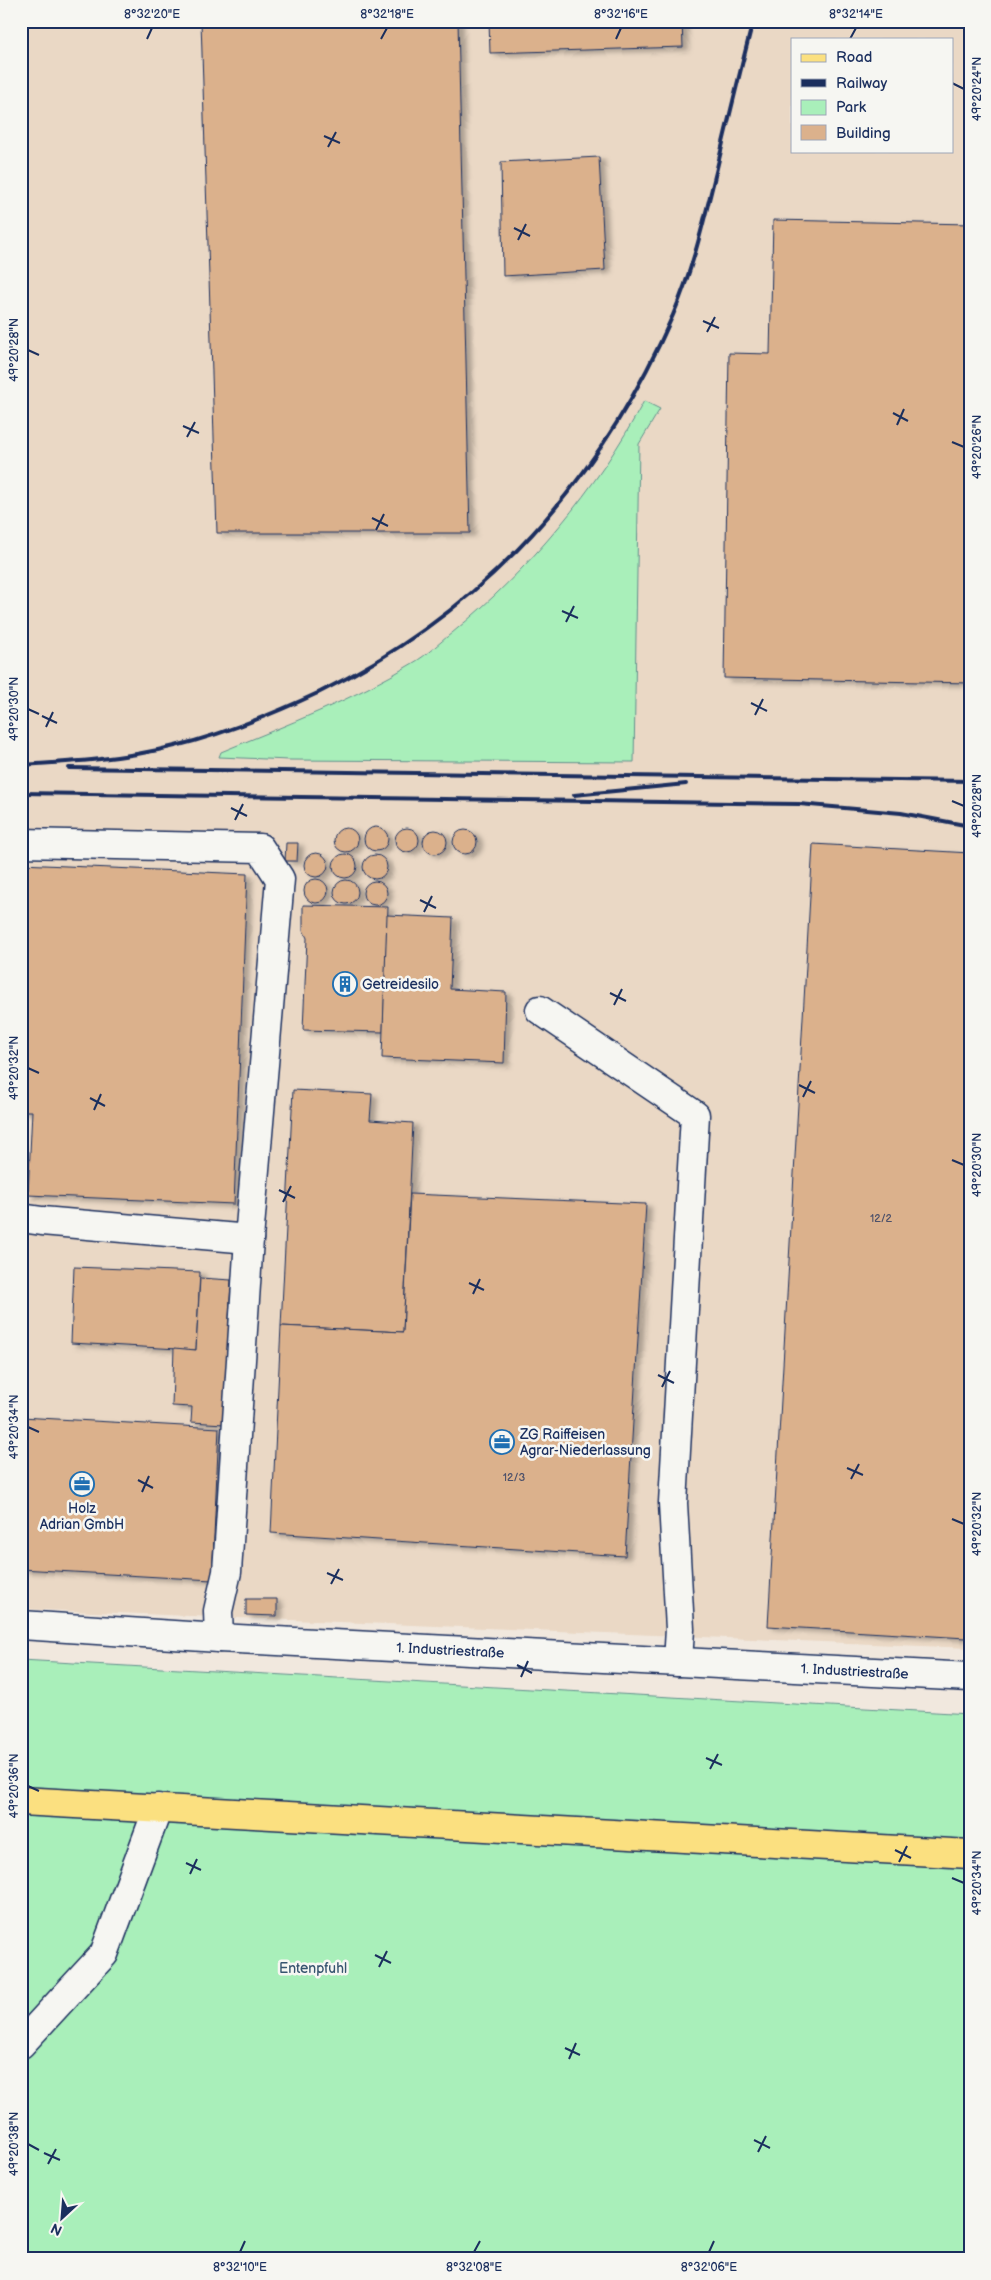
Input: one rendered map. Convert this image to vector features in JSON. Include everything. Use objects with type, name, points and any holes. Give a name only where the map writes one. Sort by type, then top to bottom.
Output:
[{"type":"main road","points":[[21,1801],[970,1854]]},
{"type":"street","points":[[21,843],[260,848],[280,878],[249,1239],[227,1572],[218,1611],[219,1638]]},
{"type":"street","points":[[540,1010],[695,1115],[672,1503],[680,1629],[678,1662]]},
{"type":"street","points":[[21,1218],[42,1222],[249,1239]]},
{"type":"street","name":"1. Industriestraße","points":[[21,1625],[219,1638],[970,1677]]},
{"type":"street","points":[[21,2044],[104,1954],[158,1808]]},
{"type":"shaded area","points":[[21,21],[970,21],[970,1648],[21,1609]]},
{"type":"green space","points":[[644,401],[660,409],[639,444],[634,762],[289,760],[219,757],[221,752],[367,689],[413,663],[452,633],[508,583],[559,526],[605,466]]},
{"type":"green space","name":"Entenpfuhl","points":[[21,1660],[970,1714],[970,2259],[21,2259]]},
{"type":"building","points":[[201,21],[458,21],[470,533],[217,533]]},
{"type":"building","points":[[489,21],[682,21],[683,47],[490,53]]},
{"type":"building","points":[[599,157],[605,270],[503,276],[501,162]]},
{"type":"building","points":[[773,220],[970,224],[970,683],[724,678],[729,353],[770,354]]},
{"type":"building","points":[[376,827],[384,831],[388,839],[384,847],[376,851],[368,847],[364,839],[368,831]]},
{"type":"building","points":[[346,828],[354,832],[358,840],[354,848],[346,852],[338,848],[334,840],[338,832]]},
{"type":"building","points":[[407,828],[415,832],[419,840],[415,848],[407,852],[399,848],[395,840],[399,832]]},
{"type":"building","points":[[435,830],[443,834],[447,842],[443,850],[435,854],[427,850],[423,842],[427,834]]},
{"type":"building","points":[[465,830],[473,834],[477,842],[473,850],[465,854],[457,850],[453,842],[457,834]]},
{"type":"building","points":[[286,843],[298,843],[297,861],[285,861]]},
{"type":"building","points":[[813,844],[970,853],[970,1583],[966,1638],[768,1626]]},
{"type":"building","points":[[316,853],[324,857],[328,865],[324,873],[316,877],[308,873],[304,865],[308,857]]},
{"type":"building","points":[[345,854],[353,858],[357,866],[353,874],[345,878],[337,874],[333,866],[337,858]]},
{"type":"building","points":[[375,855],[383,859],[387,867],[383,875],[375,879],[367,875],[363,867],[367,859]]},
{"type":"building","points":[[21,864],[247,874],[234,1204],[28,1195],[32,1111],[21,1111]]},
{"type":"building","points":[[316,879],[324,883],[328,891],[324,899],[316,903],[308,899],[304,891],[308,883]]},
{"type":"building","points":[[346,880],[354,884],[358,892],[354,900],[346,904],[338,900],[334,892],[338,884]]},
{"type":"building","points":[[375,881],[383,885],[387,893],[383,901],[375,905],[367,901],[363,893],[367,885]]},
{"type":"building","name":"Getreidesilo","points":[[303,905],[388,907],[383,1032],[303,1030],[307,938],[303,930]]},
{"type":"building","points":[[387,915],[453,918],[450,989],[506,992],[504,1063],[382,1058]]},
{"type":"building","points":[[293,1090],[372,1094],[370,1120],[413,1123],[403,1332],[281,1326]]},
{"type":"building","points":[[410,1194],[646,1204],[625,1556],[271,1533],[281,1326],[403,1332]]},
{"type":"building","points":[[74,1267],[200,1272],[196,1350],[71,1343]]},
{"type":"building","points":[[200,1278],[231,1280],[224,1424],[191,1422],[192,1407],[172,1406],[174,1348],[196,1350]]},
{"type":"building","points":[[21,1417],[219,1428],[212,1580],[21,1569]]},
{"type":"building","points":[[246,1599],[277,1599],[277,1616],[246,1615]]},
{"type":"railway","points":[[21,765],[60,763],[137,754],[194,741],[267,716],[320,692],[379,659],[434,622],[485,581],[531,536],[572,486],[610,433],[644,376],[673,315],[698,244],[753,21]]},
{"type":"railway","points":[[69,768],[970,781]]},
{"type":"railway","points":[[574,795],[686,784]]},
{"type":"railway","points":[[21,793],[799,804],[901,813],[970,826]]},
{"type":"place","name":"Getreidesilo","points":[[345,984]]},
{"type":"place","name":"ZG Raiffeisen Agrar-Niederlassung","points":[[502,1442]]},
{"type":"place","name":"Holz Adrian GmbH","points":[[82,1484]]}]
